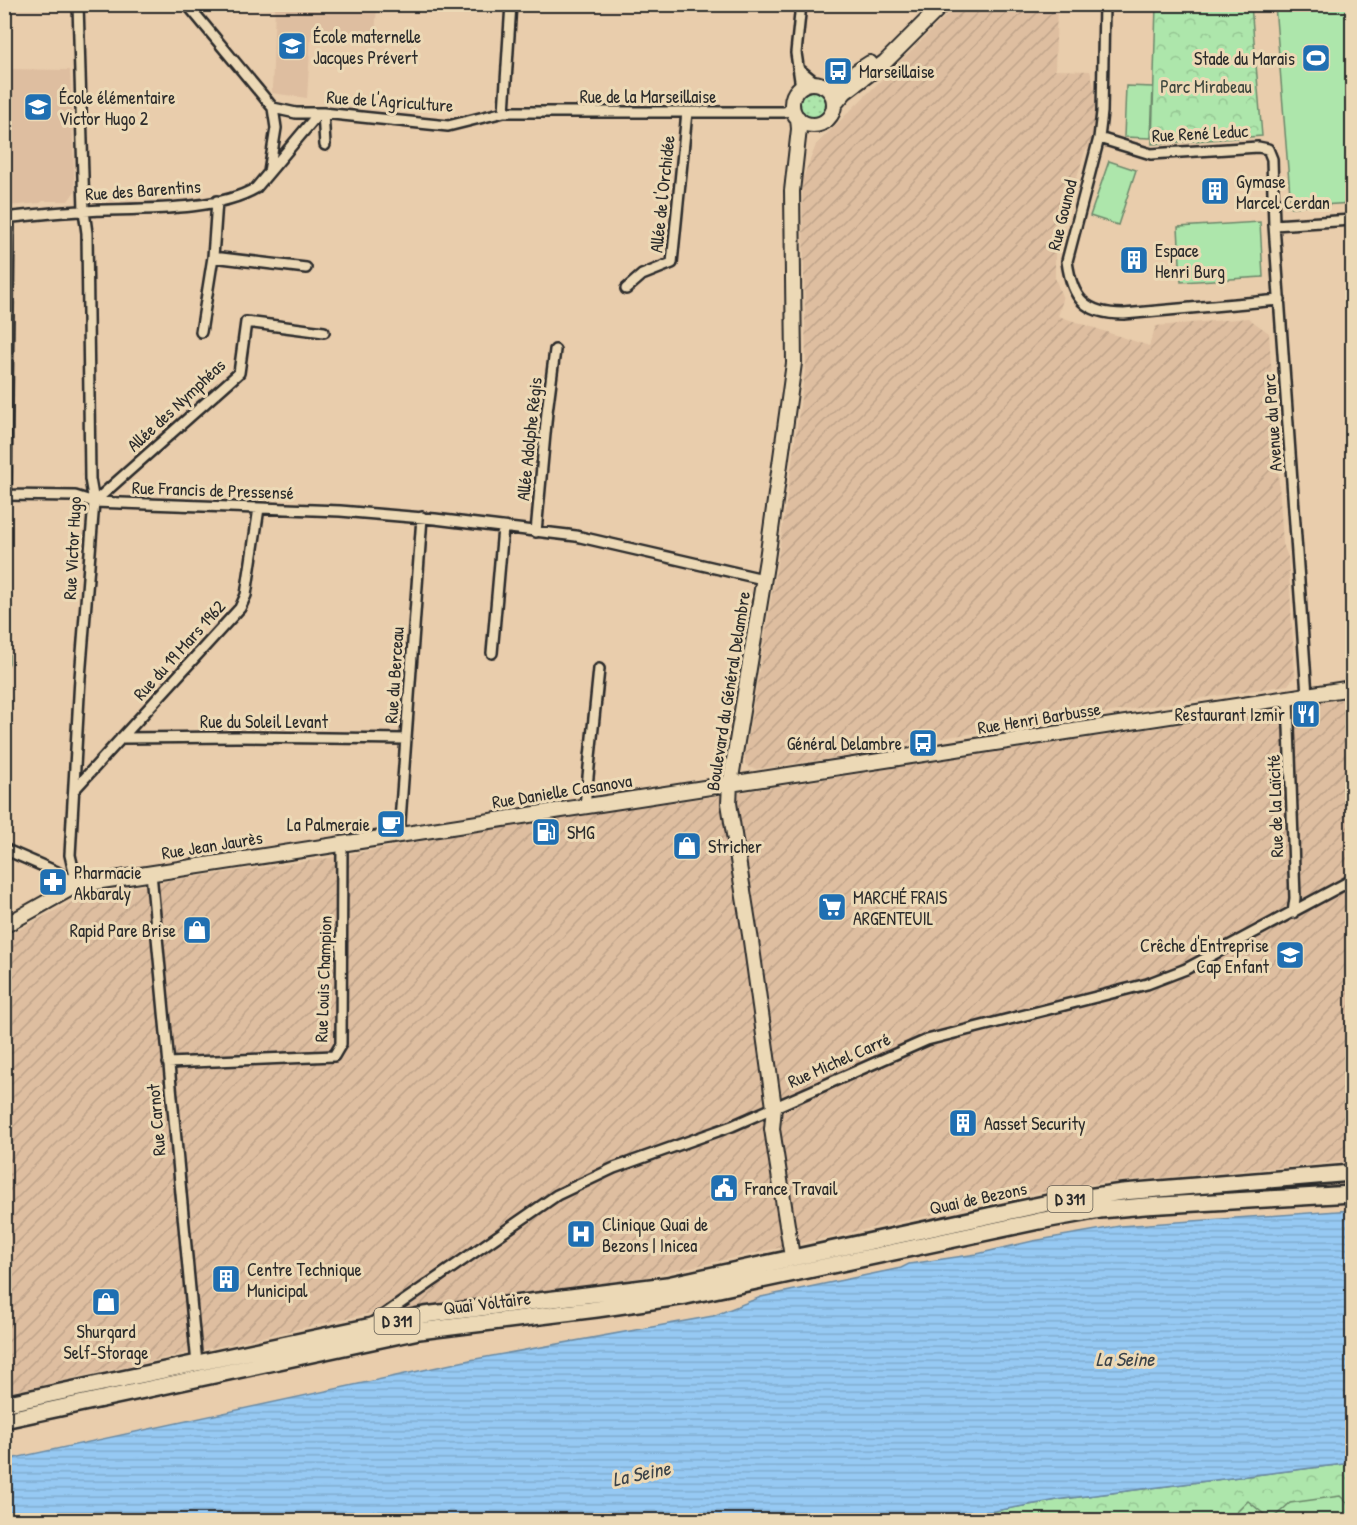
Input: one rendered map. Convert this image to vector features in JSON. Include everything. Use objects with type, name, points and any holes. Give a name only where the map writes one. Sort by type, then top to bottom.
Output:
[{"type":"main road","name":"Quai de Bezons","points":[[796,1266],[1058,1201],[1123,1192],[1353,1173]]},
{"type":"main road","name":"Quai de Bezons","points":[[796,1266],[830,1265],[1100,1210],[1353,1194]]},
{"type":"main road","name":"Quai Voltaire","points":[[4,1404],[436,1314],[796,1266]]},
{"type":"main road","name":"Quai Voltaire","points":[[4,1419],[419,1331],[663,1299],[771,1277],[796,1266]]},
{"type":"street","name":"Rue Victor Hugo","points":[[77,885],[70,855],[94,502],[90,479],[88,268],[84,211],[78,4]]},
{"type":"street","points":[[187,4],[273,108],[276,128],[269,172]]},
{"type":"street","points":[[504,112],[511,4]]},
{"type":"street","points":[[801,4],[796,53],[801,87]]},
{"type":"street","points":[[929,4],[862,70],[839,83],[808,84],[801,87],[794,95],[795,114],[807,124],[816,125],[828,118],[834,105],[845,92],[885,62],[943,4]]},
{"type":"street","name":"Rue Gounod","points":[[1104,4],[1102,112],[1099,138],[1067,261],[1069,281],[1077,297],[1090,308],[1106,314],[1280,300]]},
{"type":"street","points":[[800,70],[831,94],[834,105]]},
{"type":"street","name":"Rue de l'Agriculture","points":[[273,108],[296,113],[321,113],[448,126],[504,112]]},
{"type":"street","name":"Rue de la Marseillaise","points":[[504,112],[784,112],[795,114]]},
{"type":"street","name":"Allée de l'Orchidée","points":[[626,289],[642,275],[672,263],[687,112]]},
{"type":"street","name":"Rue des Barentins","points":[[7,218],[84,211],[163,208],[243,195],[256,188],[321,113]]},
{"type":"street","points":[[321,113],[325,145]]},
{"type":"street","name":"Boulevard du Général Delambre","points":[[795,114],[800,129],[792,205],[794,363],[764,579],[730,784],[729,803],[750,930],[774,1107],[772,1129],[796,1266]]},
{"type":"street","name":"Boulevard du Général Delambre","points":[[795,164],[806,138],[816,125]]},
{"type":"street","name":"Rue René Leduc","points":[[1099,138],[1151,154],[1257,147],[1268,149]]},
{"type":"street","name":"Avenue du Parc","points":[[1268,149],[1272,159],[1274,225],[1307,695]]},
{"type":"street","points":[[201,332],[213,257],[217,201]]},
{"type":"street","points":[[5,495],[7,218]]},
{"type":"street","points":[[1274,225],[1353,220]]},
{"type":"street","points":[[213,257],[306,268]]},
{"type":"street","name":"Allée des Nymphéas","points":[[94,502],[239,373],[246,322],[324,332]]},
{"type":"street","name":"Allée Adolphe Régis","points":[[536,532],[555,350]]},
{"type":"street","name":"Rue Francis de Pressensé","points":[[5,495],[75,496],[94,502],[340,511],[422,518],[576,536],[764,579]]},
{"type":"street","name":"Rue du 19 Mars 1962","points":[[74,790],[240,608],[246,595],[259,508]]},
{"type":"street","name":"Rue du Berceau","points":[[399,835],[422,518]]},
{"type":"street","points":[[492,653],[503,528]]},
{"type":"street","points":[[585,806],[599,669]]},
{"type":"street","name":"Rue Henri Barbusse","points":[[730,784],[1353,688]]},
{"type":"street","name":"Rue de la Laïcité","points":[[1287,698],[1295,898],[1293,913]]},
{"type":"street","name":"Rue du Soleil Levant","points":[[121,738],[237,736],[406,740]]},
{"type":"street","name":"Rue Danielle Casanova","points":[[399,835],[730,784]]},
{"type":"street","name":"Rue Jean Jaurès","points":[[4,926],[77,885],[399,835]]},
{"type":"street","name":"Rue Louis Champion","points":[[168,1063],[334,1056],[341,1044],[342,843]]},
{"type":"street","points":[[4,849],[57,872],[77,885]]},
{"type":"street","name":"Rue Carnot","points":[[152,873],[197,1364]]},
{"type":"street","name":"Rue Michel Carré","points":[[365,1327],[557,1195],[614,1168],[732,1126],[927,1040],[1147,984],[1186,969],[1353,880]]},
{"type":"shaded area","name":"École maternelle Jacques Prévert","points":[[275,5],[377,5],[375,39],[311,35],[307,98],[272,93]]},
{"type":"shaded area","points":[[957,5],[1057,5],[1055,70],[1090,71],[1095,90],[1095,127],[1092,145],[1085,151],[1055,248],[1055,278],[1063,299],[1058,316],[1149,346],[1156,326],[1248,318],[1269,333],[1283,544],[1288,557],[1295,676],[1288,685],[876,748],[875,752],[757,769],[750,768],[745,763],[745,755],[779,552],[806,363],[802,180],[816,145]]},
{"type":"shaded area","name":"École élémentaire Victor Hugo 2","points":[[5,69],[70,70],[75,191],[68,201],[43,201],[8,206],[11,145],[5,145]]},
{"type":"shaded area","points":[[1352,698],[1352,1161],[1088,1184],[1025,1195],[644,1277],[366,1314],[5,1393],[5,937],[81,897],[167,881],[329,858],[552,818],[719,796]]},
{"type":"green space","name":"Parc Mirabeau","points":[[1156,5],[1251,5],[1262,136],[1152,144]]},
{"type":"green space","name":"Stade du Marais","points":[[1275,5],[1352,5],[1352,203],[1291,207]]},
{"type":"green space","points":[[1126,86],[1153,87],[1151,138],[1124,137]]},
{"type":"green space","points":[[813,91],[822,95],[826,104],[822,113],[813,117],[804,113],[800,104],[804,95]]},
{"type":"green space","points":[[1109,161],[1136,170],[1118,225],[1090,216]]},
{"type":"green space","points":[[1260,222],[1263,277],[1181,282],[1178,227]]},
{"type":"green space","points":[[5,557],[9,605],[9,663],[7,667],[4,667]]},
{"type":"green space","points":[[1352,1463],[1352,1520],[943,1520],[1063,1499]]},
{"type":"green space","points":[[1340,1496],[1352,1507],[1352,1520],[1271,1520],[1290,1503]]},
{"type":"green space","points":[[1248,1501],[1271,1520],[1229,1520]]},
{"type":"water","name":"La Seine","points":[[1352,1210],[1352,1463],[1063,1499],[943,1520],[5,1520],[5,1460],[470,1360],[713,1316],[761,1297],[901,1268],[909,1264],[977,1254],[1033,1241],[1120,1226]]},
{"type":"place","name":"École maternelle Jacques Prévert","points":[[292,46]]},
{"type":"place","name":"Stade du Marais","points":[[1316,58]]},
{"type":"place","name":"Marseillaise","points":[[838,71]]},
{"type":"place","name":"École élémentaire Victor Hugo 2","points":[[38,107]]},
{"type":"place","name":"Gymase Marcel Cerdan","points":[[1215,191]]},
{"type":"place","name":"Espace Henri Burg","points":[[1134,260]]},
{"type":"place","name":"Restaurant Izmir","points":[[1306,714]]},
{"type":"place","name":"Général Delambre","points":[[923,743]]},
{"type":"place","name":"La Palmeraie","points":[[391,824]]},
{"type":"place","name":"SMG","points":[[546,832]]},
{"type":"place","name":"Stricher","points":[[687,846]]},
{"type":"place","name":"Pharmacie Akbaraly","points":[[53,882]]},
{"type":"place","name":"MARCHÉ FRAIS ARGENTEUIL","points":[[832,907]]},
{"type":"place","name":"Rapid Pare Brise","points":[[197,930]]},
{"type":"place","name":"Crêche d'Entreprise Cap Enfant","points":[[1290,955]]},
{"type":"place","name":"Aasset Security","points":[[963,1123]]},
{"type":"place","name":"France Travail","points":[[724,1188]]},
{"type":"place","name":"Clinique Quai de Bezons | Inicea","points":[[581,1234]]},
{"type":"place","name":"Centre Technique Municipal","points":[[226,1279]]},
{"type":"place","name":"Shurgard Self-Storage","points":[[106,1302]]}]
